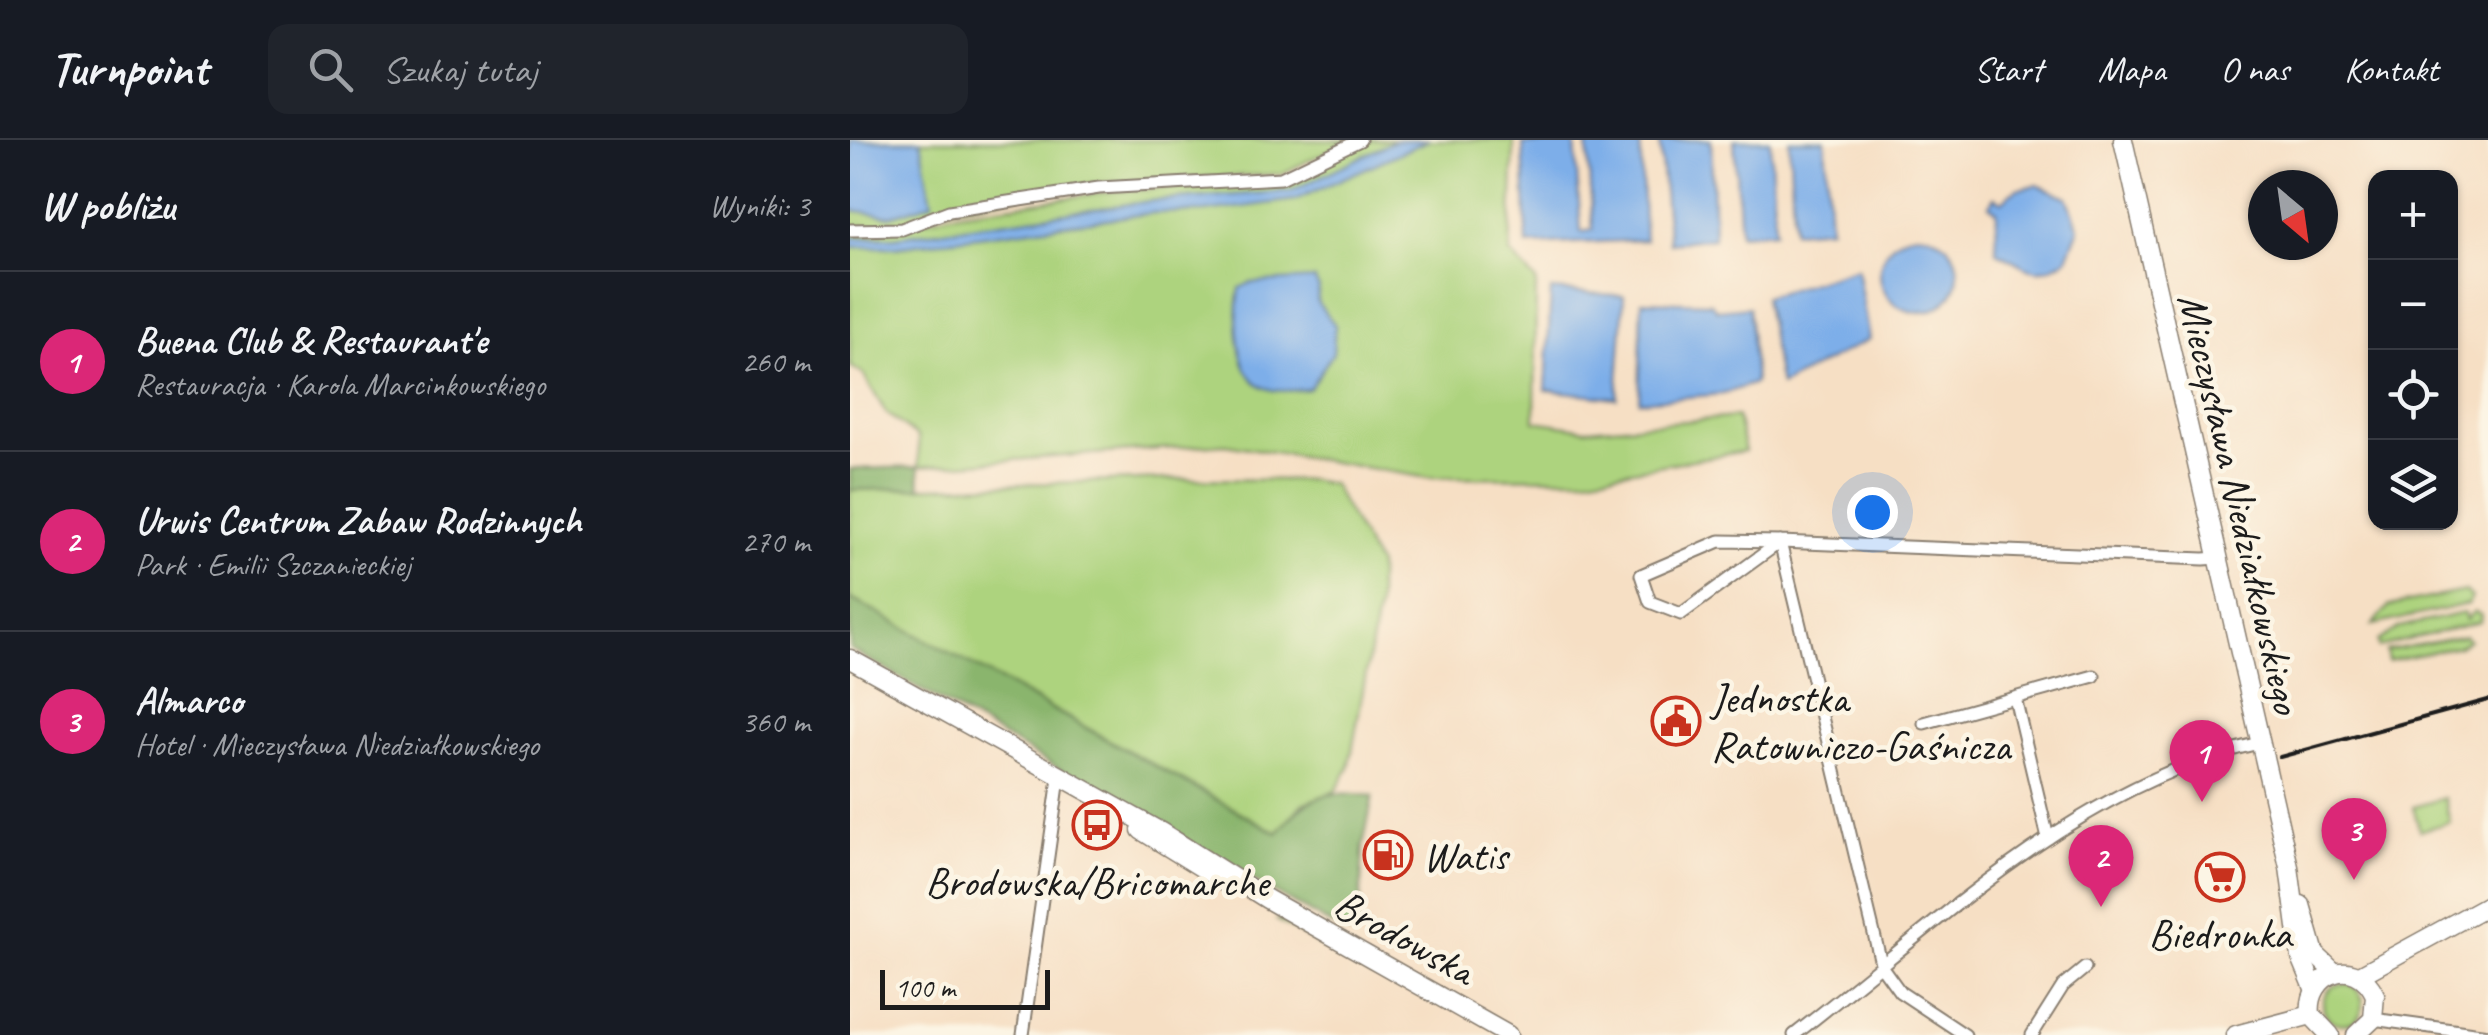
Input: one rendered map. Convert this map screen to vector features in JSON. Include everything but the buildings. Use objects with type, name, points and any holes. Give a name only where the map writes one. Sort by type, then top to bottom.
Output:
[{"type":"street","points":[[850,230],[902,229],[948,211],[1099,188],[1282,178],[1360,140]]},
{"type":"street","name":"Mieczysława Niedziałkowskiego","points":[[2122,140],[2292,881],[2315,954],[2334,972]]},
{"type":"street","points":[[1780,542],[1681,614],[1650,602],[1641,576],[1720,541],[1780,542],[2218,558]]},
{"type":"street","points":[[1780,542],[1882,967],[1900,992],[1966,1035]]},
{"type":"street","name":"Brodowska","points":[[850,659],[1119,813],[1162,832],[1267,899],[1508,1035]]},
{"type":"street","points":[[1924,723],[2094,676]]},
{"type":"street","points":[[2015,698],[2048,838]]},
{"type":"street","points":[[1794,1035],[2048,838],[2147,780],[2259,743]]},
{"type":"street","points":[[1023,1035],[1059,778]]},
{"type":"street","name":"Mieczysława Niedziałkowskiego","points":[[2292,881],[2296,928],[2314,988]]},
{"type":"street","points":[[2330,1035],[2311,1015],[2314,988],[2334,972],[2360,975],[2488,905]]},
{"type":"street","points":[[2032,1035],[2063,986],[2084,968]]},
{"type":"street","points":[[2356,1035],[2373,1018],[2375,995],[2360,975]]},
{"type":"street","points":[[2236,1035],[2311,1015]]},
{"type":"street","points":[[2373,1018],[2488,1035]]},
{"type":"green space","points":[[850,140],[1351,140],[1281,174],[1095,183],[944,209],[901,225],[850,226]]},
{"type":"green space","points":[[1370,140],[1514,140],[1510,253],[1536,281],[1535,421],[1586,429],[1737,417],[1745,451],[1586,478],[1422,477],[1225,444],[919,467],[918,437],[886,413],[863,374],[850,366],[850,233],[876,233],[949,214],[1114,191],[1283,182]]},
{"type":"green space","points":[[919,467],[920,488],[850,490],[850,469]]},
{"type":"green space","points":[[1168,479],[1311,480],[1332,484],[1378,566],[1378,606],[1349,768],[1336,791],[1302,804],[1278,833],[850,598],[850,490]]},
{"type":"green space","points":[[2465,591],[2472,597],[2468,604],[2373,625],[2389,606]]},
{"type":"green space","points":[[850,598],[1277,833],[1299,810],[1319,798],[1342,793],[1373,796],[1363,847],[1359,927],[1352,933],[1342,931],[850,649]]},
{"type":"green space","points":[[2474,611],[2481,615],[2480,622],[2379,647],[2378,641],[2400,627],[2464,613],[2466,620]]},
{"type":"green space","points":[[2465,636],[2469,640],[2459,646],[2388,661],[2386,651]]},
{"type":"green space","points":[[2444,798],[2450,822],[2420,831],[2413,807]]},
{"type":"green space","points":[[1283,918],[1368,964],[1371,975],[1277,920]]},
{"type":"green space","points":[[2343,984],[2357,990],[2363,1004],[2357,1018],[2343,1024],[2329,1018],[2323,1004],[2329,990]]},
{"type":"water","points":[[850,140],[921,140],[932,203],[890,216],[850,210]]},
{"type":"water","points":[[1396,140],[1429,140],[1295,200],[1206,212],[1153,213],[895,247],[850,247],[850,238],[895,237],[1150,201],[1291,191]]},
{"type":"water","points":[[1640,140],[1645,240],[1527,245],[1523,144],[1575,143],[1581,232],[1593,230],[1587,143]]},
{"type":"water","points":[[1659,140],[1711,140],[1714,238],[1669,243]]},
{"type":"water","points":[[1734,140],[1770,140],[1775,231],[1740,234]]},
{"type":"water","points":[[1789,140],[1825,140],[1830,228],[1794,231]]},
{"type":"water","points":[[2037,185],[2067,197],[2079,228],[2067,258],[2056,266],[2037,270],[1996,252],[1997,211],[1989,205],[1994,197],[2002,201],[2017,189]]},
{"type":"water","points":[[1911,234],[1927,234],[1952,251],[1958,273],[1952,295],[1941,306],[1927,312],[1911,312],[1886,295],[1880,281],[1880,265],[1897,240]]},
{"type":"water","points":[[1857,268],[1869,339],[1780,386],[1764,297]]},
{"type":"water","points":[[1314,279],[1319,288],[1317,302],[1335,325],[1333,353],[1309,389],[1269,389],[1257,383],[1243,360],[1237,330],[1240,288],[1250,283]]},
{"type":"water","points":[[1551,290],[1624,296],[1617,398],[1546,390]]},
{"type":"water","points":[[1642,301],[1711,303],[1717,310],[1749,307],[1755,383],[1723,394],[1639,401]]},
{"type":"railway","points":[[2280,757],[2488,700]]},
{"type":"place","name":"Jednostka Ratowniczo-Gaśnicza","points":[[1676,721]]},
{"type":"place","name":"Buena Club & Restaurant'e","points":[[2202,802]]},
{"type":"place","name":"Brodowska/Bricomarche","points":[[1097,825]]},
{"type":"place","name":"Watis","points":[[1388,855]]},
{"type":"place","name":"Biedronka","points":[[2220,877]]},
{"type":"place","name":"Almarco","points":[[2354,880]]},
{"type":"place","name":"Urwis Centrum Zabaw Rodzinnych","points":[[2101,907]]}]
